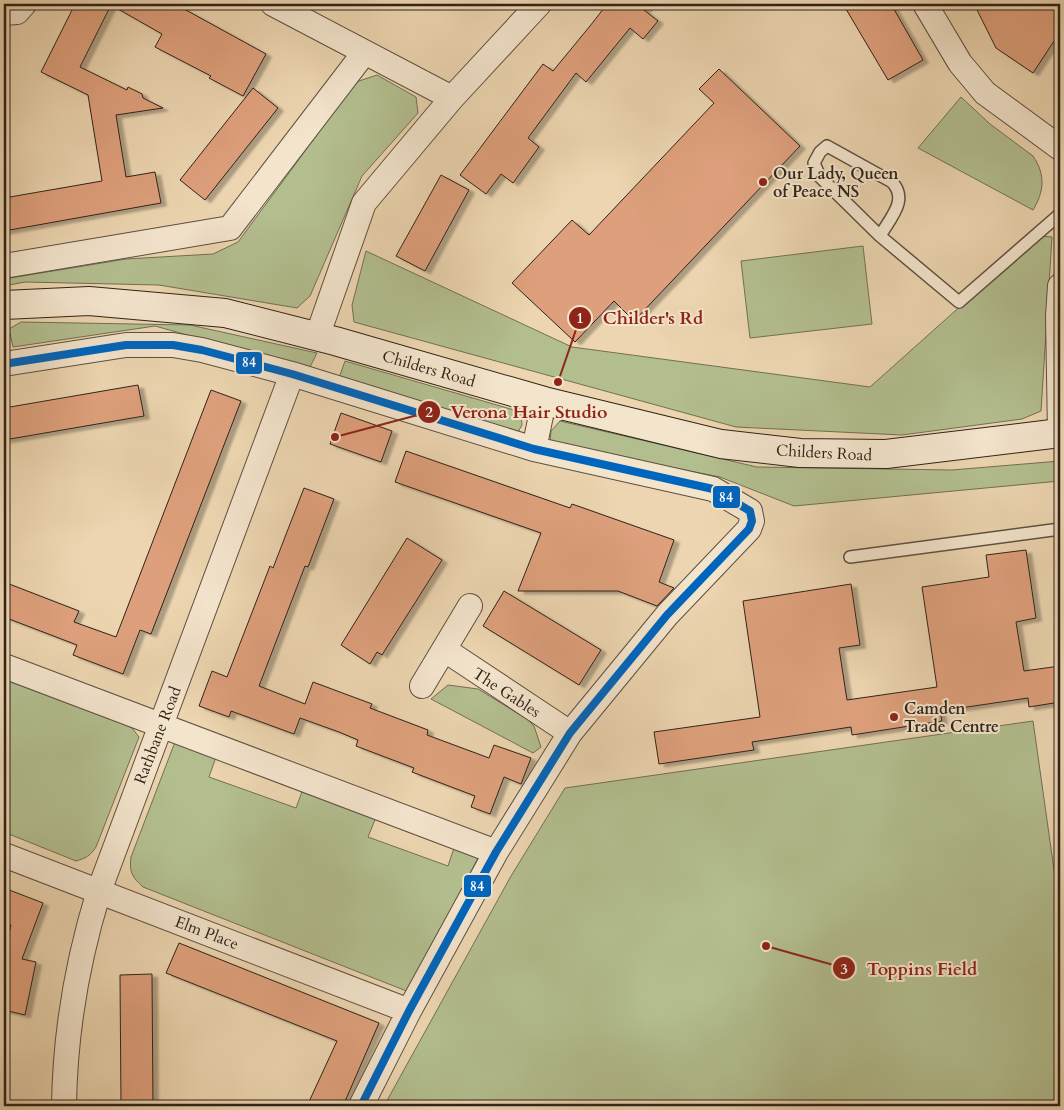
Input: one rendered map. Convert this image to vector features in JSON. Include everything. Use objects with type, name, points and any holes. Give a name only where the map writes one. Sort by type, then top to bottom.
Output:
[{"type":"main road","name":"Childers Road","points":[[4,305],[89,301],[225,313],[318,337],[544,401],[721,444],[800,453],[886,454],[1060,433]]},
{"type":"street","points":[[4,13],[17,12],[24,4]]},
{"type":"street","points":[[273,4],[452,98]]},
{"type":"street","points":[[318,337],[364,204],[452,98],[539,4]]},
{"type":"street","points":[[925,4],[960,63],[985,92],[1060,148]]},
{"type":"street","points":[[4,266],[230,228],[364,53]]},
{"type":"street","points":[[1060,286],[1058,316],[1060,433]]},
{"type":"street","points":[[4,364],[126,345],[173,345],[202,350],[292,374],[534,449],[713,489],[750,512],[752,521],[748,529],[661,621],[570,733],[496,852],[409,1010],[361,1106]]},
{"type":"street","name":"Rathbane Road","points":[[64,1106],[68,1020],[87,929],[99,891],[292,374]]},
{"type":"street","points":[[534,449],[544,401]]},
{"type":"street","points":[[422,686],[470,606]]},
{"type":"street","name":"The Gables","points":[[445,650],[570,733]]},
{"type":"street","points":[[4,666],[496,852]]},
{"type":"street","name":"Elm Place","points":[[4,855],[409,1010]]},
{"type":"lane","points":[[880,236],[899,205],[900,196],[897,188],[892,182],[827,146],[820,152],[814,163],[820,177],[880,236],[959,302],[980,286],[1060,214]]},
{"type":"lane","points":[[850,557],[1060,529]]},
{"type":"green space","points":[[377,75],[416,97],[418,113],[362,176],[310,296],[297,308],[159,285],[25,282],[4,286],[4,279],[126,259],[213,254],[238,242],[356,82]]},
{"type":"green space","points":[[961,97],[990,124],[1033,156],[1040,170],[1042,183],[1037,203],[1033,210],[918,148]]},
{"type":"green space","points":[[1039,236],[1052,237],[1041,411],[1022,419],[902,435],[736,427],[354,322],[352,305],[366,251],[572,347],[870,387]]},
{"type":"green space","points":[[863,246],[872,324],[750,338],[741,261]]},
{"type":"green space","points":[[21,322],[190,325],[317,353],[309,369],[155,326],[13,347],[9,329]]},
{"type":"green space","points":[[345,361],[521,412],[522,425],[517,434],[339,378]]},
{"type":"green space","points":[[560,421],[757,467],[952,470],[1060,461],[1060,481],[794,506],[720,477],[550,443],[551,431]]},
{"type":"green space","points":[[4,678],[113,719],[132,728],[139,737],[96,847],[90,855],[82,859],[76,861],[4,832]]},
{"type":"green space","points":[[448,685],[478,689],[527,719],[534,726],[541,747],[533,753],[431,699]]},
{"type":"green space","points":[[1033,721],[1060,912],[1060,1106],[384,1106],[511,876],[565,788]]},
{"type":"green space","points":[[175,742],[216,757],[209,777],[296,808],[303,789],[376,817],[368,837],[448,866],[455,845],[478,858],[409,992],[143,887],[139,883],[130,867],[131,857]]},
{"type":"building","points":[[75,4],[175,4],[266,54],[243,96],[209,78],[211,76],[155,47],[162,34],[111,5],[80,67],[127,90],[128,87],[142,94],[143,98],[163,108],[116,115],[126,177],[155,172],[161,203],[4,231],[4,198],[102,181],[88,95],[41,72]]},
{"type":"building","points":[[599,4],[649,4],[644,10],[658,21],[643,39],[630,28],[586,82],[576,73],[528,138],[539,147],[513,183],[501,174],[486,194],[460,175],[543,64],[553,71],[590,26],[604,8]]},
{"type":"building","points":[[843,4],[891,4],[923,60],[888,80]]},
{"type":"building","points":[[974,4],[1060,4],[1060,32],[1033,73],[996,48]]},
{"type":"building","points":[[719,69],[800,146],[634,321],[614,301],[575,342],[512,283],[572,220],[589,235],[714,103],[699,89]]},
{"type":"building","points":[[253,88],[278,108],[205,200],[180,180]]},
{"type":"building","points":[[441,175],[469,190],[425,271],[396,256]]},
{"type":"building","points":[[138,385],[144,416],[4,440],[4,408]]},
{"type":"building","points":[[211,390],[241,401],[151,634],[140,630],[123,674],[73,655],[77,645],[4,617],[4,582],[79,611],[74,622],[116,637]]},
{"type":"building","points":[[341,413],[392,431],[381,462],[330,444]]},
{"type":"building","points":[[406,451],[570,508],[572,504],[674,540],[659,582],[674,588],[657,606],[618,591],[518,591],[541,533],[395,482]]},
{"type":"building","points":[[304,488],[334,499],[308,567],[305,566],[259,686],[305,704],[313,682],[372,704],[370,708],[428,730],[427,735],[489,758],[494,745],[531,758],[521,784],[504,777],[490,814],[471,807],[475,796],[412,772],[414,768],[356,746],[358,740],[339,732],[300,718],[294,734],[231,711],[229,717],[199,706],[212,671],[227,677],[270,566],[273,568]]},
{"type":"building","points":[[407,538],[442,560],[382,655],[377,652],[370,664],[341,645]]},
{"type":"building","points":[[1026,550],[1036,618],[1016,622],[1024,671],[1060,666],[1060,702],[1029,707],[1028,698],[940,711],[942,721],[852,735],[851,727],[752,742],[754,750],[659,764],[654,732],[760,717],[743,601],[851,584],[860,645],[839,648],[847,700],[937,687],[922,587],[989,577],[986,555]]},
{"type":"building","points":[[504,591],[601,650],[579,685],[483,626]]},
{"type":"building","points":[[4,888],[43,903],[22,959],[36,962],[25,1015],[4,1010],[4,955],[11,925],[4,923]]},
{"type":"building","points":[[179,943],[379,1023],[343,1106],[307,1106],[337,1041],[166,973]]},
{"type":"building","points":[[152,974],[153,1106],[121,1106],[120,975]]},
{"type":"transit line","name":"84","points":[[4,364],[126,345],[173,345],[202,350],[292,374],[534,449],[713,489],[750,511],[752,521],[749,529],[667,615],[570,733],[496,852],[409,1011],[361,1106]]},
{"type":"place","name":"Our Lady, Queen of Peace NS","points":[[763,182]]},
{"type":"place","name":"Childer's Rd","points":[[558,382]]},
{"type":"place","name":"Verona Hair Studio","points":[[335,437]]},
{"type":"place","name":"Camden Trade Centre","points":[[894,717]]},
{"type":"place","name":"Toppins Field","points":[[766,946]]}]
